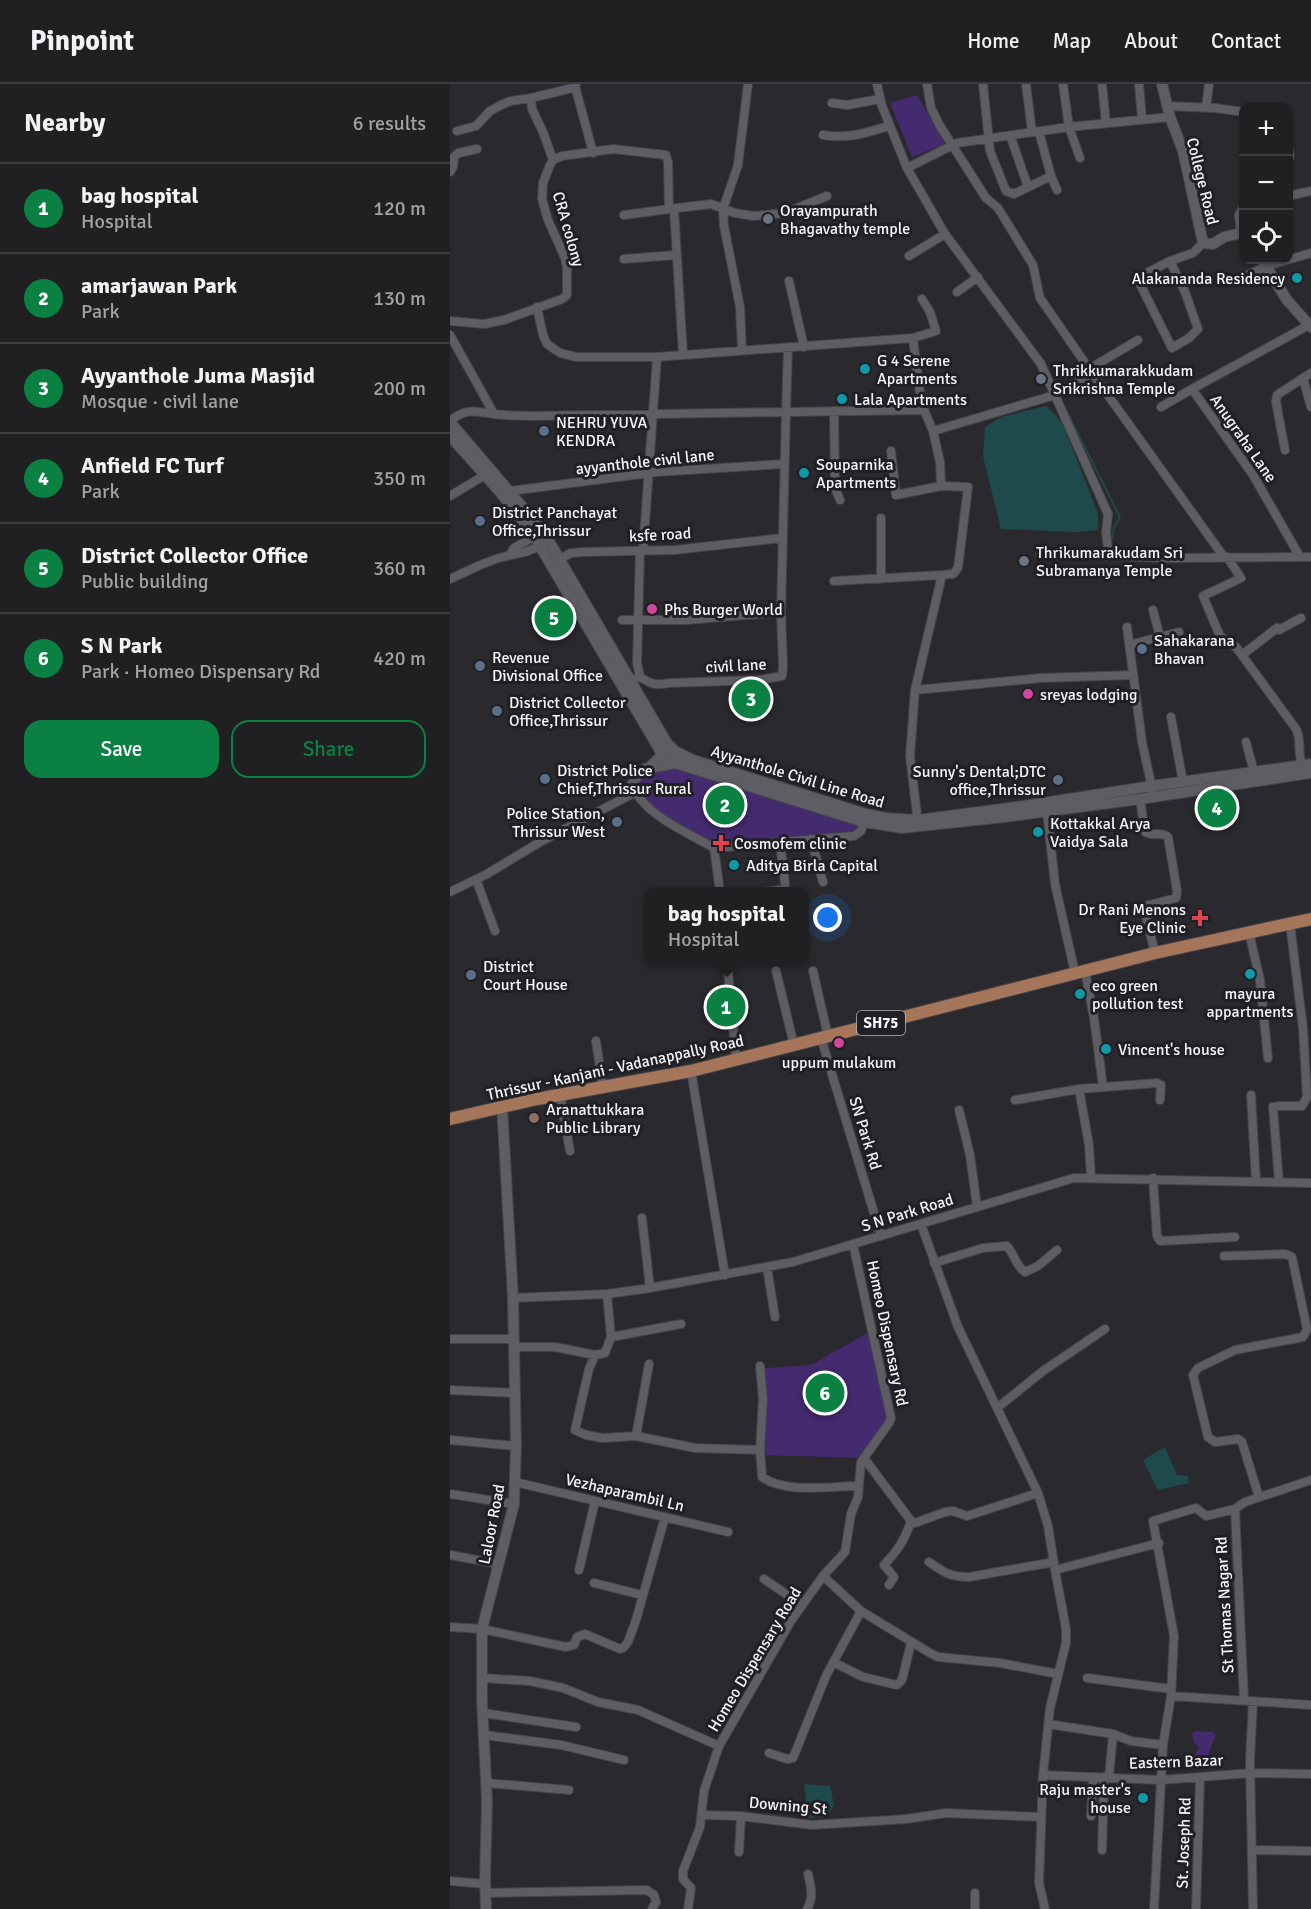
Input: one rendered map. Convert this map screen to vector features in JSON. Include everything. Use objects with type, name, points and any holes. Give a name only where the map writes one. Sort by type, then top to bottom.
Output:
[{"type":"main road","name":"College Road","points":[[1162,84],[1168,111],[1183,151],[1203,243],[1213,244],[1224,237],[1239,235]]},
{"type":"main road","points":[[1265,264],[1287,300],[1310,326]]},
{"type":"main road","name":"Ayyanthole Civil Line Road","points":[[450,421],[510,491],[632,683]]},
{"type":"main road","name":"Ayyanthole Civil Line Road","points":[[450,436],[560,559],[632,683],[667,750],[678,759],[864,822],[886,822]]},
{"type":"main road","points":[[645,769],[678,759]]},
{"type":"main road","name":"Ayyanthole Civil Line Road","points":[[678,759],[856,811],[902,828],[918,823],[1153,792],[1308,767]]},
{"type":"main road","name":"Ayyanthole Civil Line Road","points":[[1018,811],[1047,811],[1140,799],[1183,782],[1259,774]]},
{"type":"main road","name":"Thrissur - Kanjani - Vadanappally Road","points":[[450,1119],[502,1106],[691,1071],[1155,953],[1311,919]]},
{"type":"main road","name":"Laloor Road","points":[[486,1909],[482,1629],[514,1504],[516,1446],[512,1343],[513,1298],[502,1106]]},
{"type":"street","points":[[742,350],[740,308],[724,226],[723,209],[738,165],[748,84]]},
{"type":"street","points":[[877,84],[889,126],[907,168],[945,234],[1041,364],[1108,514],[1106,533],[1109,556]]},
{"type":"street","points":[[927,84],[931,108],[952,144],[986,198],[998,208],[1033,265],[1040,298],[1090,371],[1242,578],[1203,596],[1220,636],[1236,647],[1296,729],[1299,739],[1298,755],[1308,767]]},
{"type":"street","points":[[983,84],[992,157],[1006,191],[1014,194],[1051,176]]},
{"type":"street","points":[[1026,84],[1036,132],[1057,190]]},
{"type":"street","points":[[1063,84],[1069,127],[1080,158]]},
{"type":"street","points":[[1102,84],[1106,123]]},
{"type":"street","points":[[1139,84],[1142,119]]},
{"type":"street","points":[[1206,108],[1209,84]]},
{"type":"street","points":[[457,131],[476,126],[490,111],[511,101],[573,88],[575,85],[593,153]]},
{"type":"street","points":[[531,98],[532,109],[553,160],[562,156],[613,150],[666,155],[683,354]]},
{"type":"street","points":[[832,103],[847,105],[880,99]]},
{"type":"street","points":[[907,168],[952,144],[988,137],[1142,119],[1168,111],[1206,108],[1239,111]]},
{"type":"street","points":[[824,135],[839,138],[889,126]]},
{"type":"street","points":[[1010,135],[1028,187]]},
{"type":"street","points":[[450,172],[454,157],[458,153],[477,149]]},
{"type":"street","name":"CRA colony","points":[[450,321],[484,324],[504,320],[565,297],[568,290],[565,258],[548,220],[542,199],[544,177],[553,160]]},
{"type":"street","points":[[1293,195],[1311,191]]},
{"type":"street","points":[[624,215],[670,207],[711,204],[735,213],[754,216],[785,213],[827,196]]},
{"type":"street","points":[[909,256],[945,234]]},
{"type":"street","points":[[1170,261],[1185,292],[1198,329],[1189,338],[1172,348],[1137,278],[1170,261],[1193,253],[1203,243]]},
{"type":"street","points":[[1293,257],[1311,253]]},
{"type":"street","points":[[624,259],[676,255]]},
{"type":"street","points":[[1236,280],[1262,264]]},
{"type":"street","points":[[957,292],[978,277]]},
{"type":"street","points":[[789,281],[804,346]]},
{"type":"street","points":[[537,307],[547,344],[560,353],[576,357],[657,357],[913,338],[936,331],[930,312],[922,299]]},
{"type":"street","name":"Anugraha Lane","points":[[1300,557],[1253,475],[1192,389],[1310,326]]},
{"type":"street","points":[[450,335],[494,414]]},
{"type":"street","points":[[913,338],[924,410],[933,431],[940,462],[941,486]]},
{"type":"street","points":[[933,431],[1055,394],[1138,340]]},
{"type":"street","name":"civil lane","points":[[632,683],[657,685],[675,682],[763,680],[782,676],[783,464],[788,348]]},
{"type":"street","points":[[632,683],[638,663],[642,551],[657,357]]},
{"type":"street","points":[[1285,450],[1276,398],[1280,391],[1307,376],[1311,407]]},
{"type":"street","points":[[1161,406],[1192,389]]},
{"type":"street","points":[[450,421],[466,412],[480,411],[533,416],[924,410]]},
{"type":"street","points":[[834,411],[835,488],[840,500]]},
{"type":"street","points":[[834,581],[953,574],[958,568],[968,487],[941,486],[896,495],[891,451]]},
{"type":"street","name":"ayyanthole civil lane","points":[[510,491],[649,474],[783,464]]},
{"type":"street","points":[[450,496],[485,476]]},
{"type":"street","points":[[881,518],[881,579]]},
{"type":"street","points":[[450,579],[510,555],[519,555],[541,538]]},
{"type":"street","name":"ksfe road","points":[[560,559],[571,553],[675,550],[782,538]]},
{"type":"street","points":[[1040,554],[1311,557]]},
{"type":"street","points":[[918,823],[910,756],[915,690],[942,575]]},
{"type":"street","points":[[1129,645],[1160,637],[1153,610]]},
{"type":"street","points":[[622,620],[679,621],[781,612]]},
{"type":"street","points":[[1242,655],[1277,628],[1279,630],[1301,618]]},
{"type":"street","points":[[1127,627],[1142,742],[1153,792]]},
{"type":"street","points":[[1129,645],[1179,632]]},
{"type":"street","points":[[915,690],[1041,678],[1133,675]]},
{"type":"street","points":[[1170,717],[1183,782]]},
{"type":"street","points":[[1246,742],[1259,774]]},
{"type":"street","points":[[667,750],[631,784],[634,792],[640,801],[658,815],[714,849],[854,836],[861,831],[864,822]]},
{"type":"street","points":[[450,892],[501,867],[540,842],[634,792]]},
{"type":"street","points":[[1140,799],[1145,832],[1162,833],[1168,837],[1177,891],[1176,898],[1145,906],[1155,953]]},
{"type":"street","points":[[1047,811],[1055,884],[1096,1027],[1103,1087]]},
{"type":"street","points":[[811,839],[824,882]]},
{"type":"street","points":[[780,842],[786,887]]},
{"type":"street","points":[[714,849],[719,887]]},
{"type":"street","points":[[476,879],[495,931]]},
{"type":"street","points":[[1279,1182],[1273,1107],[1302,1106],[1307,1097],[1303,1028],[1290,924]]},
{"type":"street","points":[[1249,932],[1260,981],[1268,1058]]},
{"type":"street","points":[[727,965],[736,1059]]},
{"type":"street","points":[[776,970],[794,1045]]},
{"type":"street","name":"SN Park Rd","points":[[813,971],[825,1037],[881,1236]]},
{"type":"street","points":[[596,1041],[603,1088]]},
{"type":"street","points":[[691,1071],[725,1275]]},
{"type":"street","points":[[1015,1100],[1079,1089],[1160,1084],[1160,1100]]},
{"type":"street","points":[[1079,1089],[1090,1153],[1091,1177]]},
{"type":"street","points":[[560,1095],[570,1151]]},
{"type":"street","points":[[1251,1095],[1256,1181]]},
{"type":"street","points":[[958,1110],[970,1155],[977,1207]]},
{"type":"street","name":"S N Park Road","points":[[513,1298],[607,1294],[792,1262],[1074,1178],[1153,1178],[1311,1184]]},
{"type":"street","points":[[1153,1178],[1157,1236],[1160,1241],[1235,1237]]},
{"type":"street","points":[[642,1218],[650,1288]]},
{"type":"street","points":[[921,1224],[958,1327],[1038,1493],[1048,1526],[1066,1629],[1066,1643],[1048,1724],[1043,1775],[1039,1883],[1045,1909]]},
{"type":"street","name":"Homeo Dispensary Rd","points":[[815,1587],[844,1552],[851,1514],[858,1497],[859,1471],[864,1458],[889,1423],[891,1412],[853,1244]]},
{"type":"street","points":[[934,1263],[983,1248],[1007,1246],[1013,1252],[1017,1266],[1025,1272],[1038,1266],[1057,1250]]},
{"type":"street","points":[[1224,1256],[1285,1254],[1292,1257],[1307,1329],[1303,1337],[1235,1350],[1198,1368],[1193,1375],[1208,1437],[1215,1442],[1238,1439],[1242,1442],[1259,1497]]},
{"type":"street","points":[[767,1267],[775,1317]]},
{"type":"street","points":[[1299,1289],[1311,1288]]},
{"type":"street","points":[[450,1339],[555,1347],[595,1355],[605,1353],[611,1337],[607,1294]]},
{"type":"street","points":[[611,1337],[681,1324]]},
{"type":"street","points":[[997,1408],[1043,1371],[1104,1329]]},
{"type":"street","points":[[595,1355],[589,1369],[575,1430],[586,1436],[602,1438],[636,1436],[695,1448],[760,1450]]},
{"type":"street","points":[[636,1436],[649,1364]]},
{"type":"street","points":[[760,1366],[763,1399],[760,1450],[762,1477],[773,1484],[793,1487],[859,1486]]},
{"type":"street","points":[[450,1390],[514,1393]]},
{"type":"street","points":[[450,1440],[516,1446]]},
{"type":"street","points":[[864,1458],[910,1521],[915,1523],[952,1511],[967,1516],[1038,1493]]},
{"type":"street","points":[[1154,1909],[1163,1745],[1171,1692],[1174,1636],[1159,1543],[1153,1521],[1196,1508],[1206,1516],[1235,1509],[1245,1502],[1311,1480]]},
{"type":"street","name":"Vezhaparambil Ln","points":[[515,1482],[728,1532]]},
{"type":"street","points":[[450,1494],[514,1504]]},
{"type":"street","points":[[579,1570],[595,1501]]},
{"type":"street","name":"St Thomas Nagar Rd","points":[[1235,1509],[1248,1700],[1253,1909]]},
{"type":"street","points":[[450,1627],[482,1629],[566,1647],[574,1645],[577,1637],[585,1634],[620,1649],[624,1648],[628,1642],[665,1517]]},
{"type":"street","points":[[889,1585],[894,1577],[884,1565],[906,1539],[910,1521]]},
{"type":"street","points":[[929,1562],[948,1575],[957,1577],[1055,1566],[1159,1543]]},
{"type":"street","points":[[450,1555],[498,1564]]},
{"type":"street","points":[[823,1576],[861,1611],[911,1643],[938,1657],[1000,1663],[1058,1674]]},
{"type":"street","points":[[764,1579],[802,1605]]},
{"type":"street","points":[[594,1583],[642,1595]]},
{"type":"street","name":"Homeo Dispensary Road","points":[[688,1909],[691,1888],[683,1879],[683,1871],[696,1837],[702,1815],[704,1791],[719,1746],[775,1646],[815,1587]]},
{"type":"street","points":[[769,1753],[787,1759],[793,1758],[833,1662],[861,1611]]},
{"type":"street","points":[[833,1662],[863,1677],[897,1685],[902,1680],[911,1643]]},
{"type":"street","points":[[482,1678],[530,1681],[563,1688],[598,1702],[638,1710],[719,1746]]},
{"type":"street","points":[[1087,1678],[1171,1692],[1311,1705]]},
{"type":"street","points":[[483,1713],[576,1727]]},
{"type":"street","points":[[1048,1724],[1113,1734],[1131,1741],[1163,1745]]},
{"type":"street","points":[[1101,1850],[1106,1777],[1113,1734]]},
{"type":"street","points":[[484,1736],[561,1745],[624,1760]]},
{"type":"street","name":"Eastern Bazar","points":[[1043,1775],[1161,1780],[1251,1773],[1311,1774]]},
{"type":"street","points":[[1091,1816],[1093,1777]]},
{"type":"street","name":"St. Joseph Rd","points":[[1196,1909],[1200,1777]]},
{"type":"street","points":[[486,1783],[569,1790]]},
{"type":"street","name":"Downing St","points":[[702,1815],[741,1816],[812,1825],[906,1819],[946,1813],[1040,1817]]},
{"type":"street","points":[[739,1852],[741,1816]]},
{"type":"street","points":[[1252,1850],[1311,1851]]},
{"type":"street","points":[[807,1909],[812,1894],[808,1874]]},
{"type":"street","points":[[450,1881],[485,1889],[647,1890],[655,1898],[652,1909]]},
{"type":"street","points":[[975,1893],[975,1909]]},
{"type":"shaded area","points":[[917,95],[945,144],[912,157],[890,103]]},
{"type":"shaded area","points":[[675,764],[864,822],[858,834],[714,848],[658,815],[631,784],[646,769]]},
{"type":"shaded area","points":[[873,1330],[891,1418],[864,1458],[762,1455],[765,1368],[811,1365]]},
{"type":"shaded area","points":[[1195,1731],[1213,1732],[1216,1736],[1207,1760],[1193,1759],[1199,1747],[1194,1743],[1192,1733]]},
{"type":"water","points":[[1046,406],[1062,422],[1098,513],[1098,530],[1076,532],[1001,529],[983,456],[985,427],[1001,417]]},
{"type":"water","points":[[1165,1447],[1177,1475],[1188,1476],[1189,1483],[1158,1490],[1143,1460]]},
{"type":"water","points":[[804,1784],[830,1786],[834,1805],[828,1816],[808,1818]]},
{"type":"waterway","points":[[1066,410],[1120,517],[1114,528],[1111,542]]},
{"type":"place","name":"Orayampurath Bhagavathy temple","points":[[768,219]]},
{"type":"place","name":"Alakananda Residency","points":[[1297,278]]},
{"type":"place","name":"G 4 Serene Apartments","points":[[865,369]]},
{"type":"place","name":"Thrikkumarakkudam Srikrishna Temple","points":[[1041,379]]},
{"type":"place","name":"Lala Apartments","points":[[842,399]]},
{"type":"place","name":"NEHRU YUVA KENDRA","points":[[544,431]]},
{"type":"place","name":"Souparnika Apartments","points":[[804,473]]},
{"type":"place","name":"District Panchayat Office,Thrissur","points":[[480,521]]},
{"type":"place","name":"Thrikumarakudam Sri Subramanya Temple","points":[[1024,561]]},
{"type":"place","name":"Phs Burger World","points":[[652,609]]},
{"type":"place","name":"District Collector Office","points":[[554,618]]},
{"type":"place","name":"Sahakarana Bhavan","points":[[1142,649]]},
{"type":"place","name":"Revenue Divisional Office","points":[[480,666]]},
{"type":"place","name":"sreyas lodging","points":[[1028,694]]},
{"type":"place","name":"Ayyanthole Juma Masjid","points":[[751,699]]},
{"type":"place","name":"District Collector Office,Thrissur","points":[[497,711]]},
{"type":"place","name":"District Police Chief,Thrissur Rural","points":[[545,779]]},
{"type":"place","name":"Sunny's Dental;DTC office,Thrissur","points":[[1058,780]]},
{"type":"place","name":"amarjawan Park","points":[[725,805]]},
{"type":"place","name":"Anfield FC Turf","points":[[1217,808]]},
{"type":"place","name":"Police Station, Thrissur West","points":[[617,822]]},
{"type":"place","name":"Kottakkal Arya Vaidya Sala","points":[[1038,832]]},
{"type":"place","name":"Cosmofem clinic","points":[[721,843]]},
{"type":"place","name":"Aditya Birla Capital","points":[[734,865]]},
{"type":"place","name":"Dr Rani Menons Eye Clinic","points":[[1200,918]]},
{"type":"place","name":"mayura appartments","points":[[1250,974]]},
{"type":"place","name":"District Court House","points":[[471,975]]},
{"type":"place","name":"eco green pollution test","points":[[1080,994]]},
{"type":"place","name":"bag hospital","points":[[726,1007]]},
{"type":"place","name":"uppum mulakum","points":[[839,1043]]},
{"type":"place","name":"Vincent's house","points":[[1106,1049]]},
{"type":"place","name":"Aranattukkara Public Library","points":[[534,1118]]},
{"type":"place","name":"S N Park","points":[[825,1393]]},
{"type":"place","name":"Raju master's house","points":[[1143,1798]]}]
